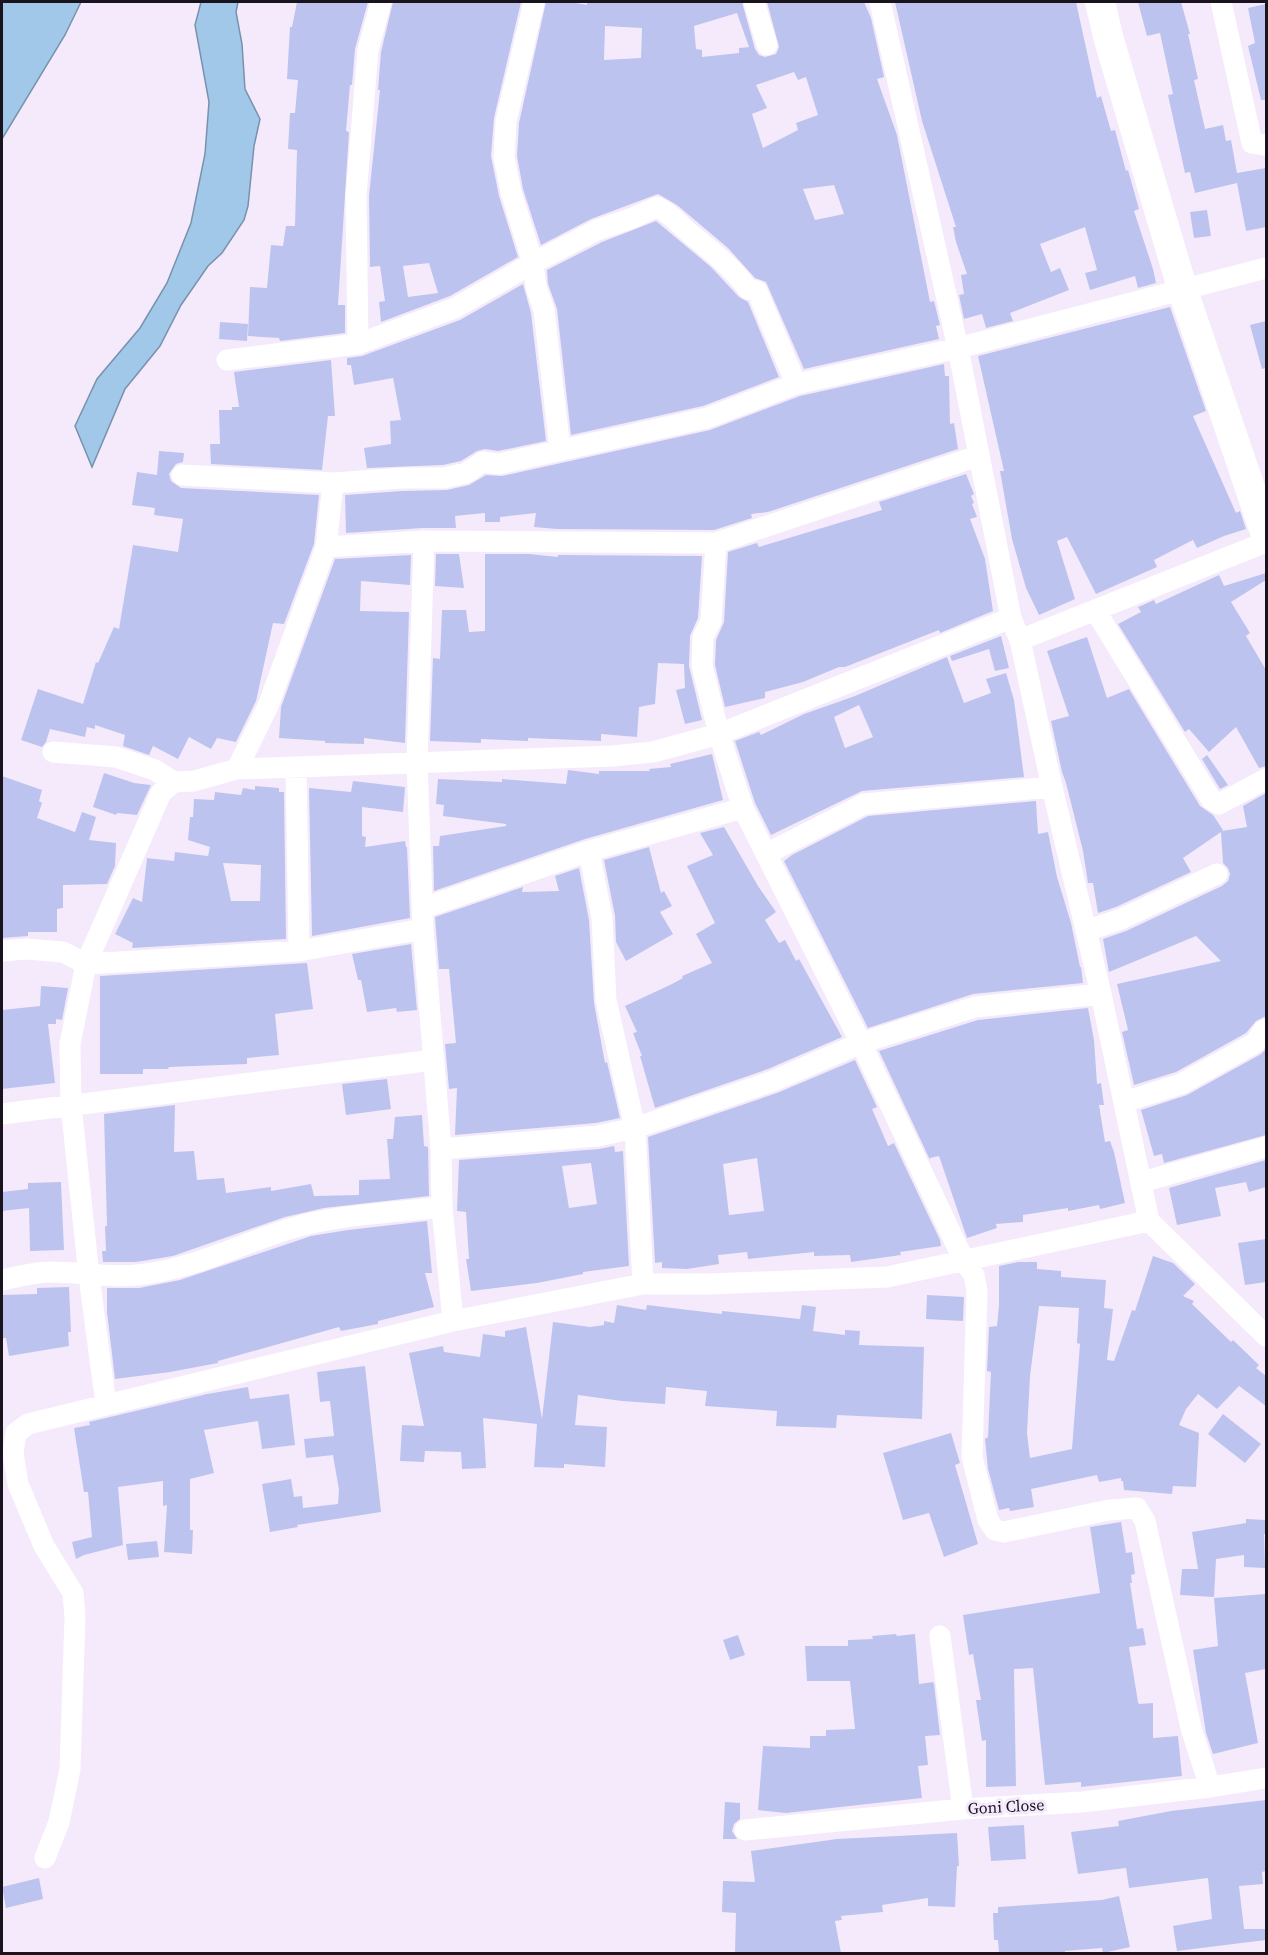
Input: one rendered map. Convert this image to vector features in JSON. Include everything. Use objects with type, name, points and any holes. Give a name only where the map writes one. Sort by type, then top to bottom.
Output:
[{"type":"street","points":[[358,344],[356,196],[368,50],[381,2]]},
{"type":"street","points":[[534,2],[506,121],[504,156],[511,192],[533,263],[536,287],[544,310],[560,449]]},
{"type":"street","points":[[754,2],[767,45]]},
{"type":"street","points":[[880,2],[958,348],[1011,618],[1020,640],[1101,994],[1149,1221],[1266,1336]]},
{"type":"street","points":[[1100,2],[1109,40],[1183,291],[1266,535]]},
{"type":"street","points":[[1221,2],[1252,143],[1266,145]]},
{"type":"street","points":[[227,360],[358,344],[455,308],[533,263],[597,230],[657,207],[668,212],[736,272],[748,289],[757,291],[796,384]]},
{"type":"street","points":[[182,475],[333,483],[402,478],[444,478],[466,473],[483,462],[499,464],[707,418],[796,384],[958,348],[1266,268]]},
{"type":"street","points":[[326,548],[424,541],[716,543],[978,456]]},
{"type":"street","points":[[237,769],[268,706],[326,548],[333,483]]},
{"type":"street","points":[[424,541],[417,762],[423,918],[441,1149],[442,1207],[453,1321]]},
{"type":"street","points":[[1020,640],[1266,542]]},
{"type":"street","points":[[716,543],[711,621],[703,637],[702,666],[719,734],[743,808],[861,1043],[964,1261],[974,1275],[977,1291],[972,1457],[988,1520],[994,1530],[1004,1532],[1109,1510],[1137,1508],[1145,1521],[1191,1728],[1210,1787]]},
{"type":"street","points":[[1095,610],[1211,799],[1219,804],[1266,779]]},
{"type":"street","points":[[53,752],[116,757],[155,770],[174,782],[194,781],[237,769],[613,756],[653,752],[719,734],[1011,618]]},
{"type":"street","points":[[296,767],[299,951]]},
{"type":"street","points":[[106,1405],[89,1276],[71,1105],[70,1044],[86,964],[161,793],[174,782]]},
{"type":"street","points":[[766,855],[864,804],[1052,787]]},
{"type":"street","points":[[2,951],[26,949],[63,952],[86,964],[299,951],[423,918],[590,851],[743,808]]},
{"type":"street","points":[[590,851],[602,918],[606,1000],[635,1128],[643,1284]]},
{"type":"street","points":[[1086,931],[1121,920],[1217,874]]},
{"type":"street","points":[[441,1149],[598,1136],[635,1128],[773,1081],[861,1043],[975,1007],[1101,994]]},
{"type":"street","points":[[1124,1102],[1181,1084],[1255,1043],[1266,1029]]},
{"type":"street","points":[[2,1114],[434,1060]]},
{"type":"street","points":[[1142,1182],[1266,1147]]},
{"type":"street","points":[[2,1280],[49,1272],[89,1276],[137,1275],[193,1265],[229,1249],[292,1228],[334,1220],[442,1207]]},
{"type":"street","points":[[45,1858],[59,1822],[70,1769],[75,1617],[73,1593],[44,1546],[18,1484],[13,1453],[16,1433],[28,1424],[453,1321],[643,1284],[710,1284],[887,1277],[1149,1221]]},
{"type":"street","points":[[940,1636],[963,1809]]},
{"type":"street","name":"Goni Close","points":[[745,1830],[963,1809],[1082,1802],[1266,1778]]},
{"type":"water","points":[[2,2],[81,2],[65,35],[2,139]]},
{"type":"water","points":[[201,2],[238,2],[236,12],[242,44],[245,89],[260,119],[254,146],[248,206],[244,220],[222,253],[208,266],[181,305],[160,346],[125,389],[92,467],[75,426],[97,379],[140,328],[167,283],[191,223],[205,154],[209,102],[195,25]]},
{"type":"building","points":[[297,2],[368,2],[355,49],[346,131],[349,132],[338,305],[345,305],[345,333],[280,341],[279,338],[248,336],[250,287],[267,288],[271,245],[283,246],[286,226],[295,226],[297,150],[288,149],[290,113],[295,113],[298,80],[287,79],[290,27],[292,27]]},
{"type":"building","points":[[393,2],[521,2],[494,118],[491,156],[499,196],[518,257],[450,296],[381,322],[379,302],[385,301],[380,266],[370,267],[369,196],[380,90],[378,90],[381,52]],"holes":[[[429,263],[438,293],[408,297],[403,266]]]},
{"type":"building","points":[[546,2],[571,2],[587,5],[587,2],[742,2],[755,49],[759,55],[765,57],[776,54],[779,47],[767,2],[864,2],[871,18],[884,77],[877,79],[897,135],[930,302],[934,301],[940,325],[936,326],[939,339],[804,369],[766,282],[755,278],[728,248],[677,205],[658,194],[591,219],[541,245],[523,189],[517,156],[519,123]],"holes":[[[737,13],[749,47],[739,48],[739,53],[702,57],[702,50],[696,49],[694,26]],[[605,26],[642,28],[641,58],[604,60]],[[794,72],[798,80],[806,77],[818,115],[796,123],[798,130],[763,148],[752,114],[767,108],[756,85]],[[834,185],[844,214],[815,220],[803,189]]]},
{"type":"building","points":[[895,2],[1076,2],[1097,98],[1101,96],[1111,131],[1115,130],[1126,171],[1128,170],[1139,209],[1134,211],[1156,283],[1138,288],[1135,276],[1090,290],[1085,273],[1097,270],[1085,227],[1040,244],[1051,272],[1060,268],[1069,290],[1010,313],[1013,321],[986,328],[982,314],[964,319],[959,295],[964,294],[961,275],[967,274],[956,242],[953,227],[956,227],[922,121]]},
{"type":"building","points":[[1138,2],[1181,2],[1190,34],[1188,34],[1198,79],[1194,80],[1205,129],[1223,125],[1226,141],[1231,140],[1237,173],[1266,168],[1266,227],[1246,231],[1237,183],[1195,193],[1190,172],[1185,173],[1168,95],[1173,94],[1160,33],[1147,36]]},
{"type":"building","points":[[1266,4],[1266,100],[1261,100],[1248,46],[1255,43],[1248,8]]},
{"type":"building","points":[[1207,210],[1211,236],[1194,238],[1190,212]]},
{"type":"building","points":[[656,221],[711,267],[739,297],[748,302],[779,377],[703,406],[571,435],[557,309],[548,284],[547,270],[602,242]]},
{"type":"building","points":[[523,284],[531,313],[546,441],[498,451],[485,449],[461,461],[443,465],[367,468],[364,448],[391,444],[390,421],[401,420],[393,378],[354,385],[351,365],[347,365],[347,358],[362,356],[460,320]]},
{"type":"building","points":[[1170,307],[1206,411],[1193,416],[1236,513],[1240,511],[1246,529],[1197,548],[1193,540],[1154,560],[1157,567],[1096,594],[1067,537],[1057,541],[1075,599],[1039,615],[1026,588],[1012,539],[1000,471],[1004,471],[978,356]]},
{"type":"building","points":[[1266,321],[1266,368],[1262,369],[1250,325]]},
{"type":"building","points":[[220,322],[248,324],[247,341],[219,339]]},
{"type":"building","points":[[331,360],[335,416],[328,416],[322,470],[211,464],[210,444],[220,444],[219,410],[232,410],[232,407],[239,407],[234,372]]},
{"type":"building","points":[[944,364],[945,376],[949,376],[950,424],[954,423],[958,449],[768,512],[751,514],[752,518],[714,530],[557,529],[534,527],[536,513],[500,517],[500,522],[485,522],[485,513],[455,516],[456,528],[346,533],[345,495],[447,490],[469,485],[486,475],[502,476],[710,430],[800,396]]},
{"type":"building","points":[[159,451],[184,453],[183,462],[176,464],[169,474],[171,481],[181,488],[319,495],[314,544],[284,624],[273,623],[256,701],[236,742],[217,738],[211,749],[189,737],[178,759],[153,746],[149,755],[123,746],[125,735],[95,725],[95,729],[87,727],[85,737],[50,729],[42,747],[21,740],[38,689],[83,704],[96,662],[98,663],[114,627],[119,629],[133,545],[178,552],[183,519],[154,515],[155,508],[132,505],[137,472],[157,475]]},
{"type":"building","points":[[966,474],[974,494],[971,496],[974,503],[972,504],[977,517],[970,519],[985,559],[993,611],[940,633],[939,630],[803,682],[765,692],[765,698],[725,707],[715,665],[716,640],[724,622],[728,552],[757,543],[759,547],[882,510],[879,502]]},
{"type":"building","points":[[436,554],[459,554],[464,588],[435,586]]},
{"type":"building","points":[[485,554],[529,554],[558,557],[558,555],[702,556],[698,618],[690,636],[689,666],[702,720],[685,724],[676,690],[685,688],[684,664],[658,663],[655,704],[639,707],[637,737],[601,734],[601,741],[528,738],[528,741],[481,739],[481,743],[430,741],[433,658],[440,659],[442,610],[466,610],[469,632],[485,631]]},
{"type":"building","points":[[411,555],[410,585],[361,581],[360,611],[409,612],[405,743],[364,738],[364,744],[279,738],[281,707],[335,559]]},
{"type":"building","points":[[1266,573],[1266,580],[1231,602],[1250,633],[1246,636],[1266,670],[1266,766],[1259,768],[1236,727],[1209,752],[1189,729],[1185,732],[1118,624],[1141,612],[1138,607],[1154,600],[1156,604],[1219,575],[1224,586]]},
{"type":"building","points":[[1001,636],[1009,668],[995,671],[989,649],[952,661],[950,656]]},
{"type":"building","points":[[1087,637],[1107,698],[1129,689],[1200,806],[1213,815],[1222,831],[1247,827],[1243,806],[1266,793],[1266,1016],[1256,1021],[1246,1033],[1176,1072],[1134,1085],[1122,1032],[1128,1030],[1117,984],[1221,961],[1196,936],[1109,972],[1103,939],[1126,931],[1222,886],[1228,881],[1230,874],[1223,863],[1221,832],[1183,858],[1191,872],[1098,913],[1093,883],[1088,883],[1083,851],[1051,721],[1069,716],[1047,651]]},
{"type":"building","points":[[947,657],[964,703],[991,693],[986,679],[1006,673],[1014,700],[1024,777],[862,791],[771,835],[755,803],[735,741],[759,732],[761,735],[804,714],[855,696]],"holes":[[[859,705],[873,737],[845,748],[834,717]]]},
{"type":"building","points":[[712,754],[723,800],[585,839],[434,891],[433,846],[439,846],[440,836],[506,826],[506,824],[443,816],[444,805],[436,804],[438,779],[502,782],[502,779],[566,784],[568,770],[599,774],[599,771],[650,771],[649,769],[671,767],[670,764]]},
{"type":"building","points":[[1207,755],[1228,785],[1220,789],[1202,759]]},
{"type":"building","points":[[104,773],[134,783],[151,785],[137,815],[117,813],[116,815],[93,807]]},
{"type":"building","points":[[2,776],[42,790],[39,801],[42,803],[37,818],[75,832],[82,812],[96,817],[89,840],[116,843],[115,866],[107,884],[63,885],[63,908],[57,909],[57,932],[28,932],[28,936],[2,938]]},
{"type":"building","points":[[353,781],[405,787],[403,812],[362,807],[362,836],[366,837],[365,847],[405,841],[410,918],[312,936],[309,788],[351,792]]},
{"type":"building","points":[[255,786],[279,788],[279,792],[284,792],[286,939],[132,948],[133,943],[115,934],[133,898],[142,902],[147,858],[174,861],[175,852],[208,856],[210,847],[188,840],[194,799],[214,800],[215,792],[241,795],[243,788],[255,790]],"holes":[[[223,863],[261,865],[260,901],[231,901]]]},
{"type":"building","points":[[1036,801],[1038,834],[1048,832],[1057,877],[1071,923],[1083,983],[973,994],[868,1028],[784,861],[868,816]]},
{"type":"building","points":[[724,827],[776,912],[765,920],[779,943],[785,940],[796,961],[799,959],[842,1037],[768,1069],[655,1108],[640,1056],[642,1056],[633,1033],[637,1032],[625,1006],[712,963],[696,934],[715,923],[687,866],[713,855],[700,833]]},
{"type":"building","points":[[649,847],[661,893],[664,891],[672,906],[660,912],[673,934],[626,961],[616,942],[615,916],[604,860]]},
{"type":"building","points":[[579,868],[589,920],[594,1003],[605,1063],[607,1062],[620,1118],[596,1123],[455,1135],[457,1088],[449,1089],[445,1044],[456,1043],[449,969],[439,969],[435,917],[523,887],[522,892],[559,891],[555,876]]},
{"type":"building","points":[[411,944],[417,1010],[397,1012],[396,1008],[367,1012],[361,980],[358,980],[352,954]]},
{"type":"building","points":[[307,963],[313,1009],[275,1014],[279,1055],[247,1058],[247,1064],[143,1069],[143,1074],[100,1074],[100,976]]},
{"type":"building","points":[[41,986],[68,988],[62,1020],[56,1019],[56,1024],[48,1024],[55,1083],[2,1089],[2,1010],[40,1006]]},
{"type":"building","points":[[1088,1008],[1094,1040],[1097,1084],[1101,1083],[1104,1105],[1099,1105],[1105,1142],[1110,1141],[1114,1152],[1125,1203],[1100,1209],[1099,1205],[1068,1211],[1068,1208],[1023,1215],[1023,1222],[996,1224],[997,1228],[967,1238],[939,1156],[930,1158],[930,1160],[879,1051],[978,1020]]},
{"type":"building","points":[[1266,1049],[1266,1135],[1164,1163],[1162,1154],[1154,1156],[1141,1110],[1187,1095],[1261,1054]]},
{"type":"building","points":[[855,1060],[877,1107],[872,1109],[888,1146],[894,1143],[941,1246],[900,1252],[901,1255],[851,1262],[850,1255],[814,1256],[814,1252],[748,1259],[747,1252],[718,1255],[719,1264],[687,1269],[662,1268],[662,1262],[655,1263],[648,1137],[777,1093]],"holes":[[[757,1158],[764,1211],[729,1215],[723,1164]]]},
{"type":"building","points":[[387,1079],[391,1109],[346,1115],[342,1084]]},
{"type":"building","points":[[175,1105],[174,1152],[194,1151],[197,1180],[224,1178],[226,1193],[271,1187],[271,1191],[311,1184],[314,1196],[359,1195],[359,1180],[390,1179],[387,1139],[393,1139],[395,1117],[422,1115],[424,1146],[428,1147],[429,1196],[324,1208],[285,1217],[173,1256],[136,1262],[103,1262],[102,1251],[106,1251],[105,1226],[107,1226],[104,1114]]},
{"type":"building","points":[[614,1146],[615,1152],[623,1151],[629,1266],[583,1272],[583,1274],[537,1283],[471,1291],[466,1259],[469,1259],[466,1212],[457,1211],[459,1160]],"holes":[[[591,1163],[597,1204],[569,1208],[562,1166]]]},
{"type":"building","points":[[1266,1160],[1266,1187],[1249,1192],[1246,1182],[1215,1188],[1221,1216],[1177,1225],[1169,1188]]},
{"type":"building","points":[[61,1182],[64,1250],[30,1251],[29,1208],[2,1211],[2,1192],[28,1189],[28,1183]]},
{"type":"building","points":[[427,1221],[432,1273],[425,1273],[434,1307],[378,1321],[378,1324],[341,1331],[339,1327],[218,1361],[218,1363],[115,1379],[107,1312],[107,1288],[139,1288],[180,1280],[311,1236]]},
{"type":"building","points":[[1266,1239],[1266,1282],[1245,1285],[1238,1243]]},
{"type":"building","points":[[1153,1256],[1173,1263],[1195,1284],[1183,1296],[1194,1301],[1192,1304],[1231,1342],[1233,1340],[1259,1365],[1256,1368],[1266,1376],[1266,1406],[1239,1386],[1217,1409],[1198,1394],[1186,1409],[1179,1425],[1199,1433],[1196,1487],[1173,1486],[1172,1494],[1124,1490],[1121,1478],[1099,1482],[1097,1475],[1031,1489],[1034,1507],[1010,1511],[1009,1508],[999,1510],[988,1469],[985,1439],[988,1437],[991,1372],[987,1371],[989,1327],[997,1326],[999,1266],[1018,1262],[1037,1262],[1037,1269],[1061,1271],[1061,1277],[1106,1280],[1104,1308],[1113,1309],[1107,1360],[1114,1361],[1132,1310],[1135,1311]],"holes":[[[1039,1306],[1079,1308],[1077,1343],[1080,1344],[1072,1449],[1030,1458],[1027,1433],[1030,1376]]]},
{"type":"building","points":[[69,1287],[71,1332],[68,1332],[69,1346],[9,1356],[6,1338],[2,1338],[2,1295],[37,1294],[37,1288]]},
{"type":"building","points":[[927,1295],[964,1297],[963,1321],[926,1319]]},
{"type":"building","points":[[617,1305],[646,1310],[647,1305],[722,1314],[722,1311],[800,1319],[802,1305],[816,1307],[813,1331],[845,1335],[845,1330],[860,1331],[859,1345],[924,1347],[922,1419],[837,1415],[836,1428],[776,1426],[777,1411],[705,1406],[707,1391],[666,1387],[665,1404],[578,1395],[575,1425],[607,1427],[605,1467],[564,1464],[564,1468],[534,1467],[537,1424],[483,1418],[486,1468],[462,1469],[461,1452],[425,1451],[424,1462],[400,1461],[402,1425],[424,1426],[409,1353],[443,1346],[444,1352],[480,1357],[483,1334],[505,1337],[505,1331],[526,1327],[542,1419],[553,1322],[590,1327],[604,1325],[604,1321],[614,1323]]},
{"type":"building","points":[[365,1366],[381,1512],[297,1525],[298,1527],[270,1532],[262,1484],[291,1479],[294,1497],[302,1496],[303,1508],[338,1504],[339,1490],[333,1455],[306,1458],[304,1439],[334,1436],[330,1401],[320,1402],[317,1372]]},
{"type":"building","points":[[248,1387],[250,1399],[289,1394],[295,1445],[262,1449],[258,1421],[204,1430],[214,1473],[190,1479],[192,1554],[164,1552],[167,1505],[163,1506],[163,1481],[118,1487],[123,1545],[76,1559],[72,1542],[92,1537],[88,1492],[84,1492],[74,1428],[90,1425],[89,1422],[207,1394]]},
{"type":"building","points":[[1223,1414],[1261,1444],[1245,1463],[1208,1434]]},
{"type":"building","points":[[951,1433],[960,1463],[955,1465],[978,1544],[944,1557],[929,1513],[903,1520],[883,1453]]},
{"type":"building","points":[[1246,1519],[1266,1520],[1265,1568],[1244,1567],[1244,1555],[1216,1559],[1214,1597],[1180,1595],[1182,1569],[1198,1569],[1192,1532],[1246,1523]]},
{"type":"building","points":[[1121,1522],[1126,1553],[1132,1552],[1135,1574],[1131,1575],[1132,1583],[1130,1583],[1137,1629],[1143,1628],[1146,1645],[1129,1647],[1138,1702],[1139,1704],[1153,1703],[1153,1738],[1178,1736],[1182,1776],[1081,1787],[1081,1782],[1045,1785],[1033,1668],[1014,1669],[1016,1786],[986,1787],[986,1740],[982,1741],[976,1700],[981,1700],[973,1654],[969,1655],[963,1615],[1100,1593],[1090,1527]]},
{"type":"building","points":[[157,1541],[159,1557],[128,1560],[126,1544]]},
{"type":"building","points":[[1266,1594],[1266,1669],[1245,1673],[1258,1743],[1213,1754],[1206,1733],[1193,1650],[1218,1646],[1214,1598]]},
{"type":"building","points":[[896,1634],[897,1636],[915,1634],[919,1684],[933,1682],[934,1684],[940,1735],[925,1736],[928,1765],[918,1766],[922,1798],[786,1813],[758,1810],[763,1746],[810,1748],[810,1736],[826,1736],[826,1730],[855,1729],[850,1681],[807,1681],[805,1646],[848,1646],[848,1640],[873,1639],[872,1636]]},
{"type":"building","points":[[738,1635],[745,1655],[730,1660],[723,1640]]},
{"type":"building","points":[[1266,1800],[1266,1871],[1262,1872],[1263,1884],[1239,1886],[1244,1929],[1266,1929],[1266,1940],[1177,1951],[1173,1926],[1212,1919],[1208,1878],[1129,1888],[1126,1868],[1078,1874],[1071,1832],[1119,1826],[1118,1821],[1171,1811]]},
{"type":"building","points":[[725,1802],[740,1803],[740,1819],[734,1824],[732,1831],[737,1839],[723,1839]]},
{"type":"building","points":[[1024,1825],[1026,1859],[991,1861],[988,1827]]},
{"type":"building","points":[[957,1833],[959,1866],[957,1866],[955,1907],[928,1906],[928,1898],[882,1905],[883,1912],[841,1916],[842,1920],[835,1921],[841,1953],[735,1953],[736,1913],[722,1912],[723,1881],[755,1882],[751,1851],[837,1839]]},
{"type":"building","points":[[39,1878],[43,1899],[6,1908],[2,1887]]},
{"type":"building","points":[[1119,1896],[1130,1947],[1103,1953],[1102,1948],[1065,1951],[1065,1953],[999,1953],[998,1940],[994,1940],[993,1913],[998,1913],[998,1907],[1102,1900]]}]
